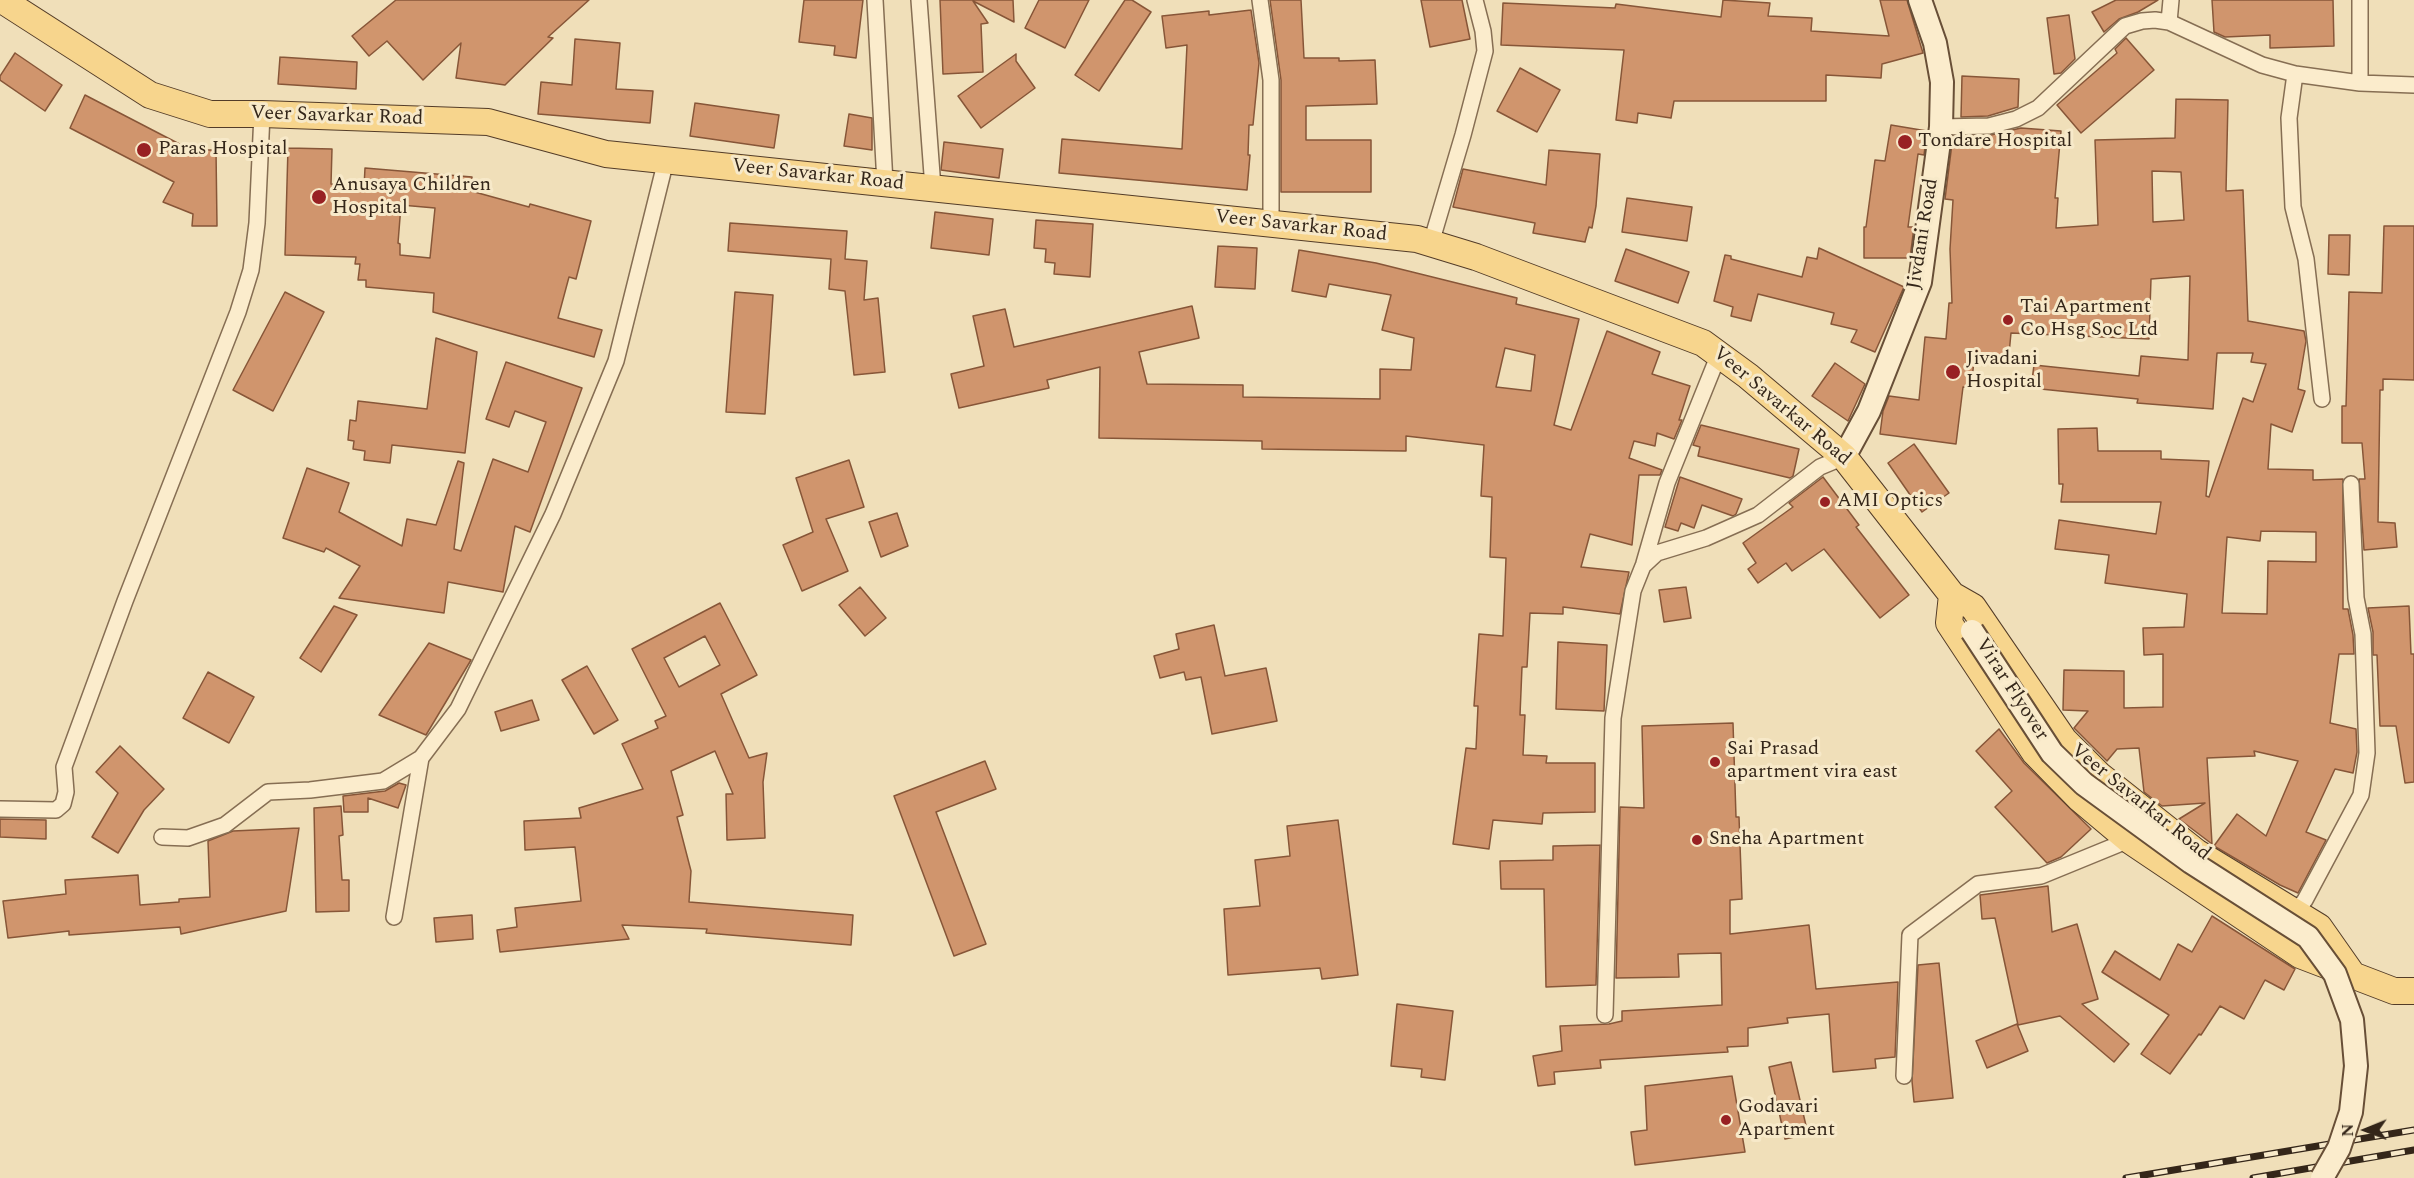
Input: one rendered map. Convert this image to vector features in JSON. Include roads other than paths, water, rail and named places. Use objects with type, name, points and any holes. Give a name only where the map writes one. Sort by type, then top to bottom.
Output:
[{"type":"main road","name":"Veer Savarkar Road","points":[[2,0],[150,95],[210,114],[489,122],[606,154],[1417,239],[1476,257],[1704,343],[1748,376],[1844,457],[1952,595],[1973,607],[2064,740],[2099,774],[2196,852],[2319,927],[2352,974]]},
{"type":"main road","name":"Jivdani Road","points":[[1844,457],[1869,411],[1920,282],[1941,127],[1942,82],[1935,43],[1920,0]]},
{"type":"main road","name":"Virar Flyover","points":[[1952,595],[1972,630],[2052,753],[2084,784],[2192,862],[2308,937],[2335,974],[2352,1020],[2356,1066],[2351,1112],[2339,1148],[2322,1178]]},
{"type":"main road","points":[[1952,595],[1950,623],[2036,753],[2079,798],[2129,840],[2300,955],[2394,991],[2414,991]]},
{"type":"street","points":[[875,0],[885,183]]},
{"type":"street","points":[[919,0],[933,188]]},
{"type":"street","points":[[1260,0],[1271,80],[1270,224]]},
{"type":"street","points":[[1431,243],[1485,51],[1476,0]]},
{"type":"street","points":[[2169,22],[2171,0]]},
{"type":"street","points":[[2360,0],[2360,83]]},
{"type":"street","points":[[1941,127],[1989,126],[2016,119],[2038,108],[2125,26],[2142,21],[2169,22],[2262,65],[2295,74],[2360,83],[2414,85]]},
{"type":"street","points":[[2295,74],[2289,118],[2293,207],[2306,258],[2322,399]]},
{"type":"street","points":[[0,809],[56,810],[63,804],[66,792],[64,767],[251,270],[257,223],[262,114]]},
{"type":"street","points":[[162,837],[188,838],[225,825],[268,792],[310,790],[383,781],[421,758],[458,710],[553,514],[616,362],[666,160]]},
{"type":"street","points":[[1605,1015],[1612,718],[1633,591],[1643,566],[1667,483],[1719,354]]},
{"type":"street","points":[[1643,566],[1657,553],[1706,538],[1758,515],[1820,467],[1844,457]]},
{"type":"street","points":[[2295,913],[2306,900],[2361,795],[2367,753],[2363,634],[2356,598],[2351,484]]},
{"type":"street","points":[[394,917],[421,758]]},
{"type":"street","points":[[1904,1076],[1910,935],[1978,884],[2041,876],[2129,840]]},
{"type":"railway","points":[[2126,1178],[2414,1130]]},
{"type":"railway","points":[[2253,1178],[2414,1150]]},
{"type":"place","name":"Tondare Hospital","points":[[1905,142]]},
{"type":"place","name":"Paras Hospital","points":[[144,150]]},
{"type":"place","name":"Anusaya Children Hospital","points":[[319,197]]},
{"type":"place","name":"Tai Apartment Co Hsg Soc Ltd","points":[[2008,320]]},
{"type":"place","name":"Jivadani Hospital","points":[[1953,372]]},
{"type":"place","name":"AMI Optics","points":[[1825,502]]},
{"type":"place","name":"Sai Prasad apartment vira east","points":[[1715,762]]},
{"type":"place","name":"Sneha Apartment","points":[[1697,840]]},
{"type":"place","name":"Godavari Apartment","points":[[1726,1120]]}]
